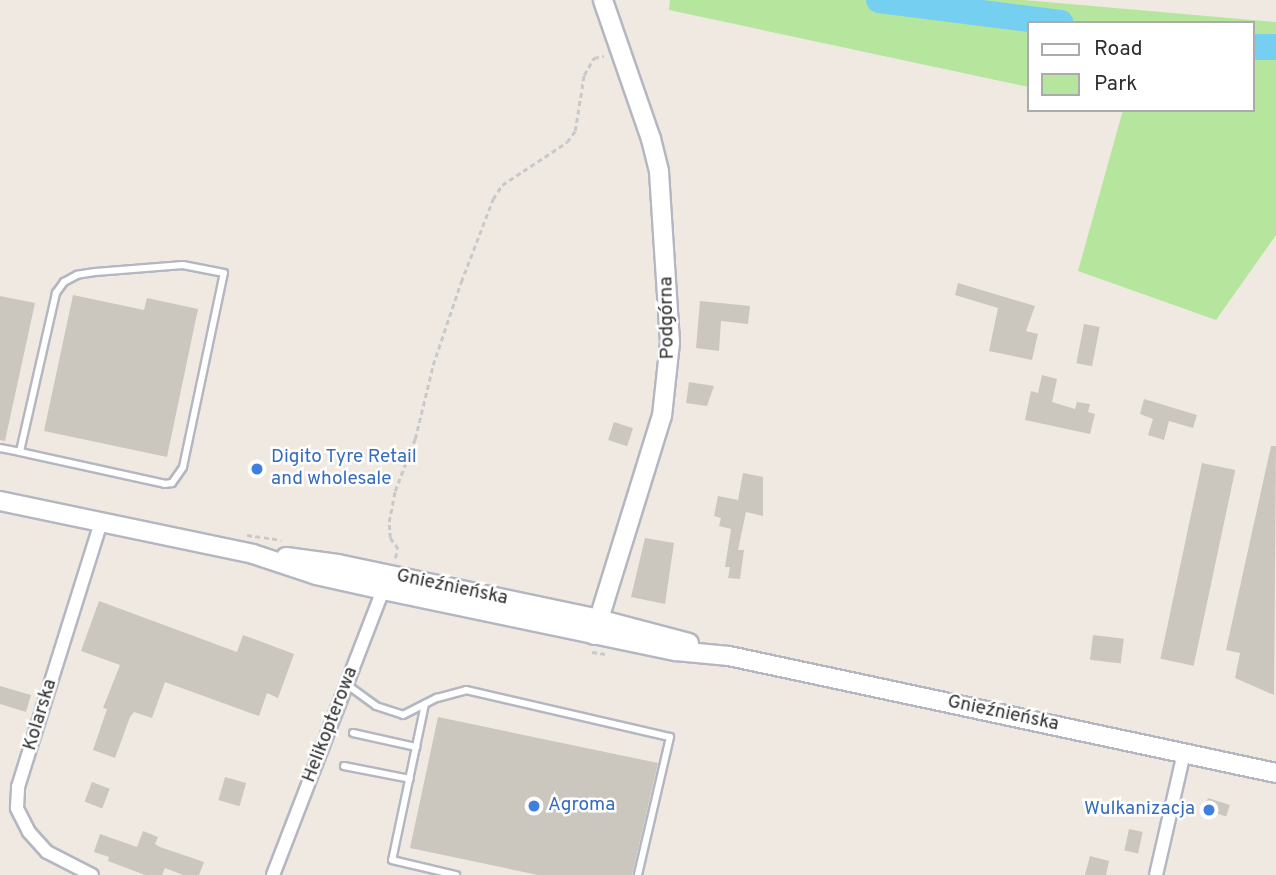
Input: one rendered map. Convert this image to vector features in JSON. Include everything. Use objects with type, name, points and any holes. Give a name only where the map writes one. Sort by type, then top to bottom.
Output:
[{"type":"main road","name":"Podgórna","points":[[593,635],[662,416],[669,366],[666,256],[659,171],[603,0]]},
{"type":"main road","name":"Gnieźnieńska","points":[[0,500],[253,554],[327,562],[386,583],[593,635],[676,651],[729,656],[1276,773]]},
{"type":"street","name":"Kolarska","points":[[92,875],[47,852],[29,832],[17,808],[18,787],[101,522]]},
{"type":"street","name":"Helikopterowa","points":[[273,875],[386,583]]},
{"type":"street","points":[[1157,875],[1184,753]]},
{"type":"lane","points":[[0,448],[165,484],[173,483],[183,467],[224,273],[183,265],[94,272],[77,275],[64,282],[56,293],[20,452]]},
{"type":"lane","points":[[346,684],[376,706],[403,715],[425,704],[466,690],[670,737],[638,875]]},
{"type":"lane","points":[[425,704],[393,860],[456,875]]},
{"type":"lane","points":[[353,733],[416,747]]},
{"type":"lane","points":[[344,766],[410,779]]},
{"type":"path","points":[[386,583],[398,549],[390,538],[389,522],[395,491],[415,439],[433,365],[493,200],[502,185],[567,142],[575,131],[584,75],[594,58],[621,51]]},
{"type":"path","points":[[242,534],[282,540]]},
{"type":"path","points":[[593,635],[612,655]]},
{"type":"green space","points":[[670,0],[1024,0],[1276,22],[1276,235],[1216,320],[1078,271],[1122,112],[1255,112],[1255,21],[1028,21],[1028,87],[669,10]]},
{"type":"building","points":[[958,283],[1035,306],[1026,331],[1038,334],[1032,360],[989,351],[998,308],[955,295]]},
{"type":"building","points":[[73,295],[144,310],[147,298],[198,309],[167,457],[44,431]]},
{"type":"building","points":[[0,296],[35,303],[5,441],[0,440]]},
{"type":"building","points":[[700,301],[750,306],[748,324],[721,321],[719,351],[696,348]]},
{"type":"building","points":[[1084,324],[1100,327],[1092,366],[1076,363]]},
{"type":"building","points":[[1042,375],[1057,379],[1052,402],[1075,409],[1077,402],[1090,404],[1088,412],[1095,414],[1090,434],[1025,420],[1031,391],[1038,393]]},
{"type":"building","points":[[689,382],[714,386],[707,406],[686,403]]},
{"type":"building","points":[[1144,399],[1197,415],[1193,428],[1169,421],[1164,440],[1148,435],[1153,419],[1140,414]]},
{"type":"building","points":[[614,422],[633,428],[627,446],[608,440]]},
{"type":"building","points":[[1271,446],[1276,446],[1274,695],[1235,678],[1240,653],[1226,650]]},
{"type":"building","points":[[1202,463],[1235,470],[1194,666],[1160,659]]},
{"type":"building","points":[[743,473],[763,477],[763,516],[746,512],[738,550],[744,550],[740,579],[728,578],[730,567],[725,567],[731,529],[719,526],[721,518],[714,516],[718,496],[738,500]]},
{"type":"building","points":[[645,538],[674,543],[665,604],[631,597]]},
{"type":"building","points":[[99,601],[237,652],[243,635],[294,654],[278,698],[267,693],[259,716],[165,682],[152,718],[134,712],[130,717],[115,758],[93,750],[107,709],[103,708],[120,665],[81,651]]},
{"type":"building","points":[[1093,635],[1124,639],[1121,664],[1090,660]]},
{"type":"building","points":[[0,686],[31,695],[26,712],[0,704]]},
{"type":"building","name":"Agroma","points":[[438,717],[658,763],[632,875],[538,875],[410,848]]},
{"type":"building","points":[[225,777],[246,783],[240,806],[218,800]]},
{"type":"building","points":[[92,782],[110,789],[102,808],[84,802]]},
{"type":"building","points":[[1208,798],[1230,805],[1226,817],[1204,809]]},
{"type":"building","points":[[1129,829],[1143,832],[1138,853],[1124,851]]},
{"type":"building","points":[[143,831],[158,837],[155,844],[160,847],[204,862],[199,875],[183,875],[165,868],[162,875],[145,875],[108,861],[109,857],[94,852],[100,834],[137,847]]},
{"type":"building","points":[[1090,856],[1109,861],[1106,875],[1085,875]]},
{"type":"waterway","points":[[879,0],[1045,21]]},
{"type":"waterway","points":[[1255,47],[1276,47]]},
{"type":"place","name":"Digito Tyre Retail and wholesale","points":[[257,469]]},
{"type":"place","name":"Agroma","points":[[534,806]]},
{"type":"place","name":"Wulkanizacja","points":[[1209,810]]}]
